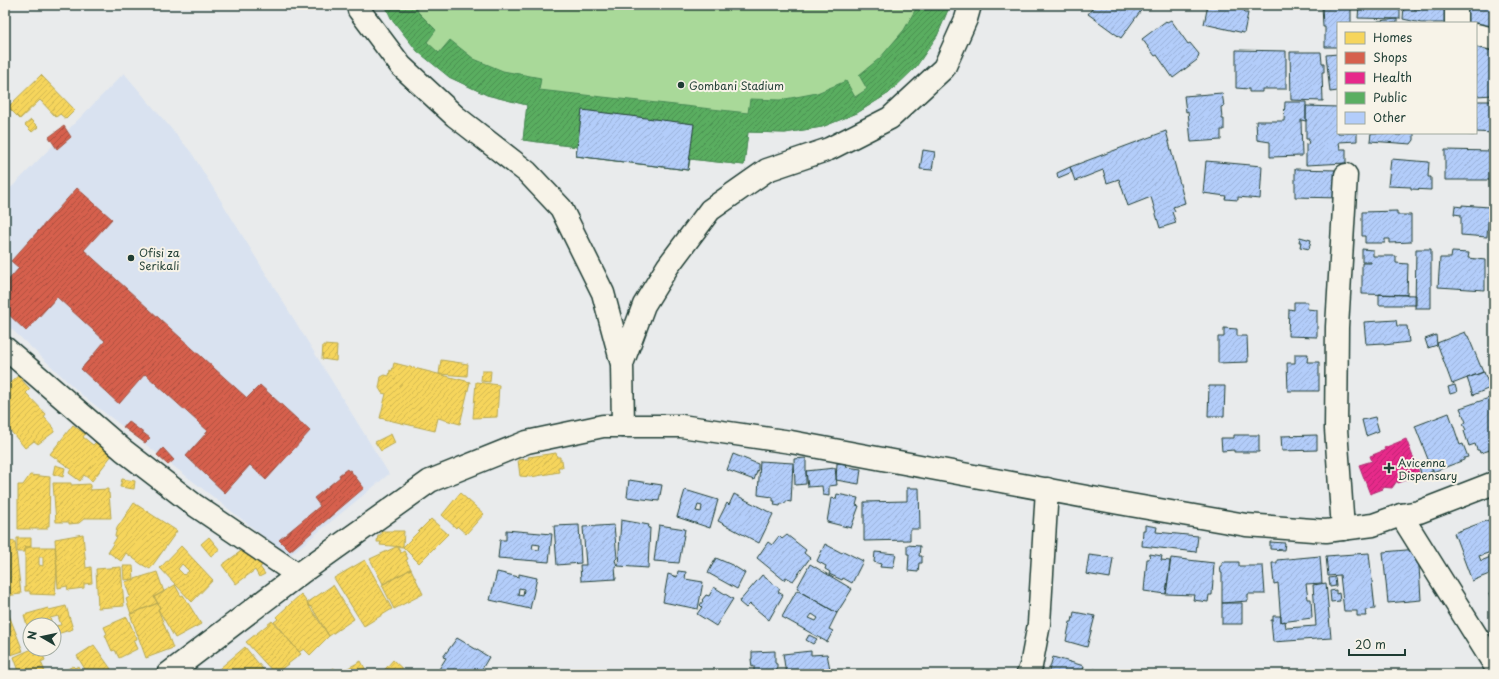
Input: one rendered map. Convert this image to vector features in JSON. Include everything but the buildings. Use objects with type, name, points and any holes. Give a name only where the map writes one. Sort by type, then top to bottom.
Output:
[{"type":"street","points":[[358,5],[359,10],[401,66],[455,116],[527,172],[561,208],[603,293],[622,364],[623,426]]},
{"type":"street","points":[[622,364],[644,305],[668,266],[710,210],[767,170],[829,149],[890,118],[944,68],[966,19],[970,5]]},
{"type":"street","points":[[1456,5],[1456,22]]},
{"type":"street","points":[[1477,35],[1494,39]]},
{"type":"street","points":[[1343,529],[1336,429],[1337,327],[1346,175]]},
{"type":"street","points":[[5,348],[129,454],[193,504],[298,575]]},
{"type":"street","points":[[168,674],[298,575],[430,481],[527,442],[603,426],[681,426],[791,442],[1246,524],[1326,531],[1373,525],[1401,515],[1419,512],[1494,483]]},
{"type":"street","points":[[1028,674],[1031,666],[1039,624],[1047,489]]},
{"type":"street","points":[[1401,515],[1494,664]]},
{"type":"shaded area","name":"Ofisi za Serikali","points":[[124,73],[191,152],[389,474],[289,556],[82,395],[5,323],[5,194]]},
{"type":"green space","name":"Gombani Stadium","points":[[385,5],[950,5],[937,36],[889,93],[857,113],[822,127],[785,133],[748,132],[744,165],[690,159],[688,170],[576,156],[577,147],[523,140],[527,105],[487,95],[449,77]]},
{"type":"place","name":"Gombani Stadium","points":[[681,85]]},
{"type":"place","name":"Ofisi za Serikali","points":[[131,258]]},
{"type":"place","name":"Avicenna Dispensary","points":[[1389,468]]}]
